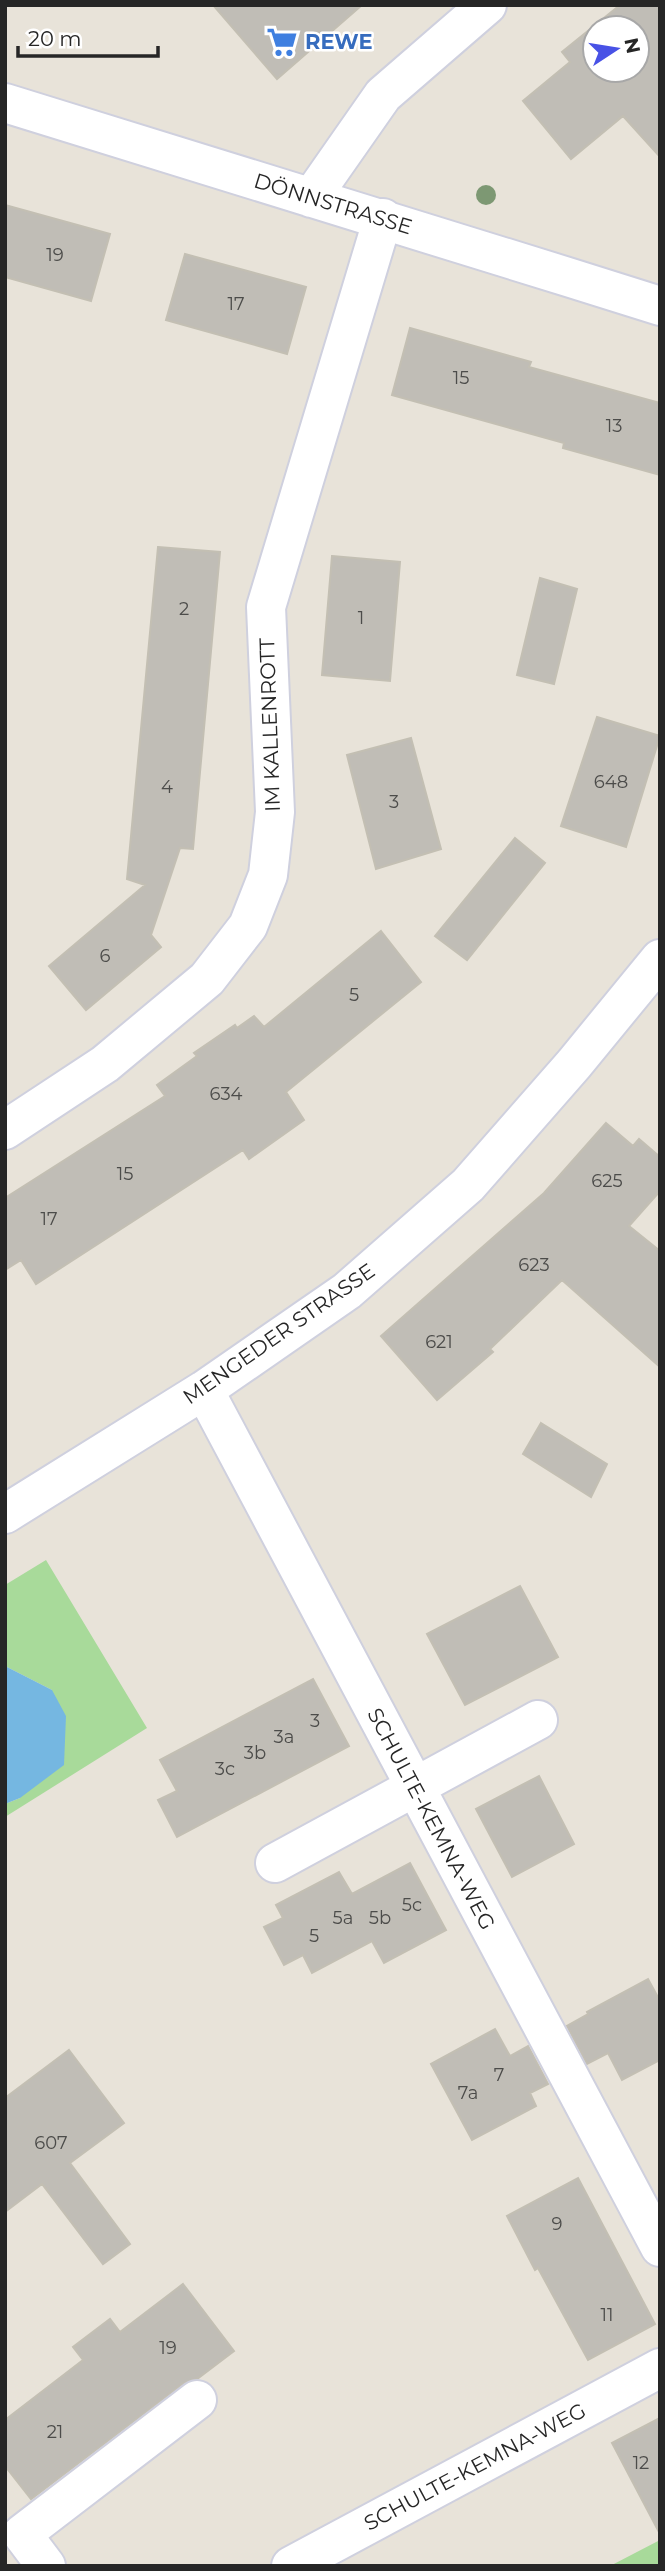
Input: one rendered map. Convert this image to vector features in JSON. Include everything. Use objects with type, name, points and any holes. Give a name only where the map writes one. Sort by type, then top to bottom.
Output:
[{"type":"street","points":[[311,198],[383,95],[486,5]]},
{"type":"street","name":"DÖNNSTRASSE","points":[[5,103],[660,306]]},
{"type":"street","name":"IM KALLENROTT","points":[[5,1130],[106,1064],[207,979],[248,926],[268,875],[275,812],[266,607],[383,218]]},
{"type":"street","name":"MENGEDER STRASSE","points":[[5,1514],[204,1390],[347,1291],[468,1185],[575,1064],[660,959]]},
{"type":"street","name":"SCHULTE-KEMNA-WEG","points":[[204,1390],[660,2247]]},
{"type":"street","points":[[275,1863],[538,1720]]},
{"type":"street","name":"SCHULTE-KEMNA-WEG","points":[[291,2566],[660,2368]]},
{"type":"street","points":[[46,2566],[22,2534],[197,2400]]},
{"type":"green space","points":[[46,1560],[147,1728],[5,1817],[5,1804],[20,1798],[52,1690],[5,1666],[5,1585]]},
{"type":"green space","points":[[660,2540],[660,2566],[610,2566]]},
{"type":"water","points":[[5,1666],[52,1690],[66,1716],[64,1765],[20,1798],[5,1804]]},
{"type":"building","name":"REWE","points":[[213,5],[362,5],[277,79]]},
{"type":"building","points":[[620,5],[660,5],[660,157],[623,116],[571,159],[523,101],[570,62],[562,52],[581,37],[581,84],[651,84],[651,14],[609,14]]},
{"type":"building","points":[[5,205],[110,234],[91,301],[5,277]]},
{"type":"building","points":[[185,254],[306,287],[287,354],[166,320]]},
{"type":"building","points":[[410,328],[531,362],[529,367],[660,403],[660,475],[563,448],[564,443],[392,395]]},
{"type":"building","points":[[158,547],[220,552],[193,849],[180,848],[151,935],[161,947],[86,1010],[49,966],[145,885],[127,879]]},
{"type":"building","points":[[332,556],[400,562],[390,681],[322,675]]},
{"type":"building","points":[[540,578],[577,589],[554,684],[517,675]]},
{"type":"building","points":[[597,717],[660,736],[626,847],[561,826]]},
{"type":"building","points":[[411,738],[441,849],[376,869],[347,755]]},
{"type":"building","points":[[515,838],[545,863],[467,960],[435,936]]},
{"type":"building","points":[[381,931],[421,982],[286,1092],[304,1120],[249,1159],[243,1150],[36,1284],[21,1260],[5,1270],[5,1198],[165,1096],[157,1085],[197,1056],[194,1053],[235,1025],[237,1028],[254,1016],[264,1027]]},
{"type":"building","points":[[606,1123],[633,1146],[639,1139],[660,1157],[660,1191],[629,1226],[660,1251],[660,1367],[562,1280],[490,1349],[493,1352],[437,1400],[381,1336],[544,1193]]},
{"type":"building","points":[[541,1423],[607,1464],[591,1497],[523,1454]]},
{"type":"building","points":[[520,1586],[558,1657],[465,1705],[427,1634]]},
{"type":"building","points":[[313,1679],[349,1746],[177,1837],[158,1800],[177,1791],[160,1760]]},
{"type":"building","points":[[539,1776],[574,1844],[512,1877],[476,1809]]},
{"type":"building","points":[[410,1863],[446,1930],[384,1963],[372,1941],[312,1973],[303,1955],[284,1965],[264,1927],[283,1918],[276,1905],[339,1872],[352,1894]]},
{"type":"building","points":[[648,1979],[660,2001],[660,2060],[622,2080],[608,2053],[587,2064],[567,2026]]},
{"type":"building","points":[[495,2029],[510,2056],[528,2046],[548,2084],[530,2093],[536,2106],[472,2140],[431,2064]]},
{"type":"building","points":[[69,2050],[124,2123],[70,2163],[130,2244],[103,2264],[42,2184],[5,2212],[5,2098]]},
{"type":"building","points":[[578,2178],[655,2324],[588,2360],[507,2216]]},
{"type":"building","points":[[183,2284],[234,2351],[197,2379],[184,2383],[31,2499],[5,2466],[5,2420],[83,2360],[73,2347],[110,2319],[120,2332]]},
{"type":"building","points":[[660,2418],[660,2534],[612,2443]]},
{"type":"place","name":"REWE","points":[[282,42]]}]
